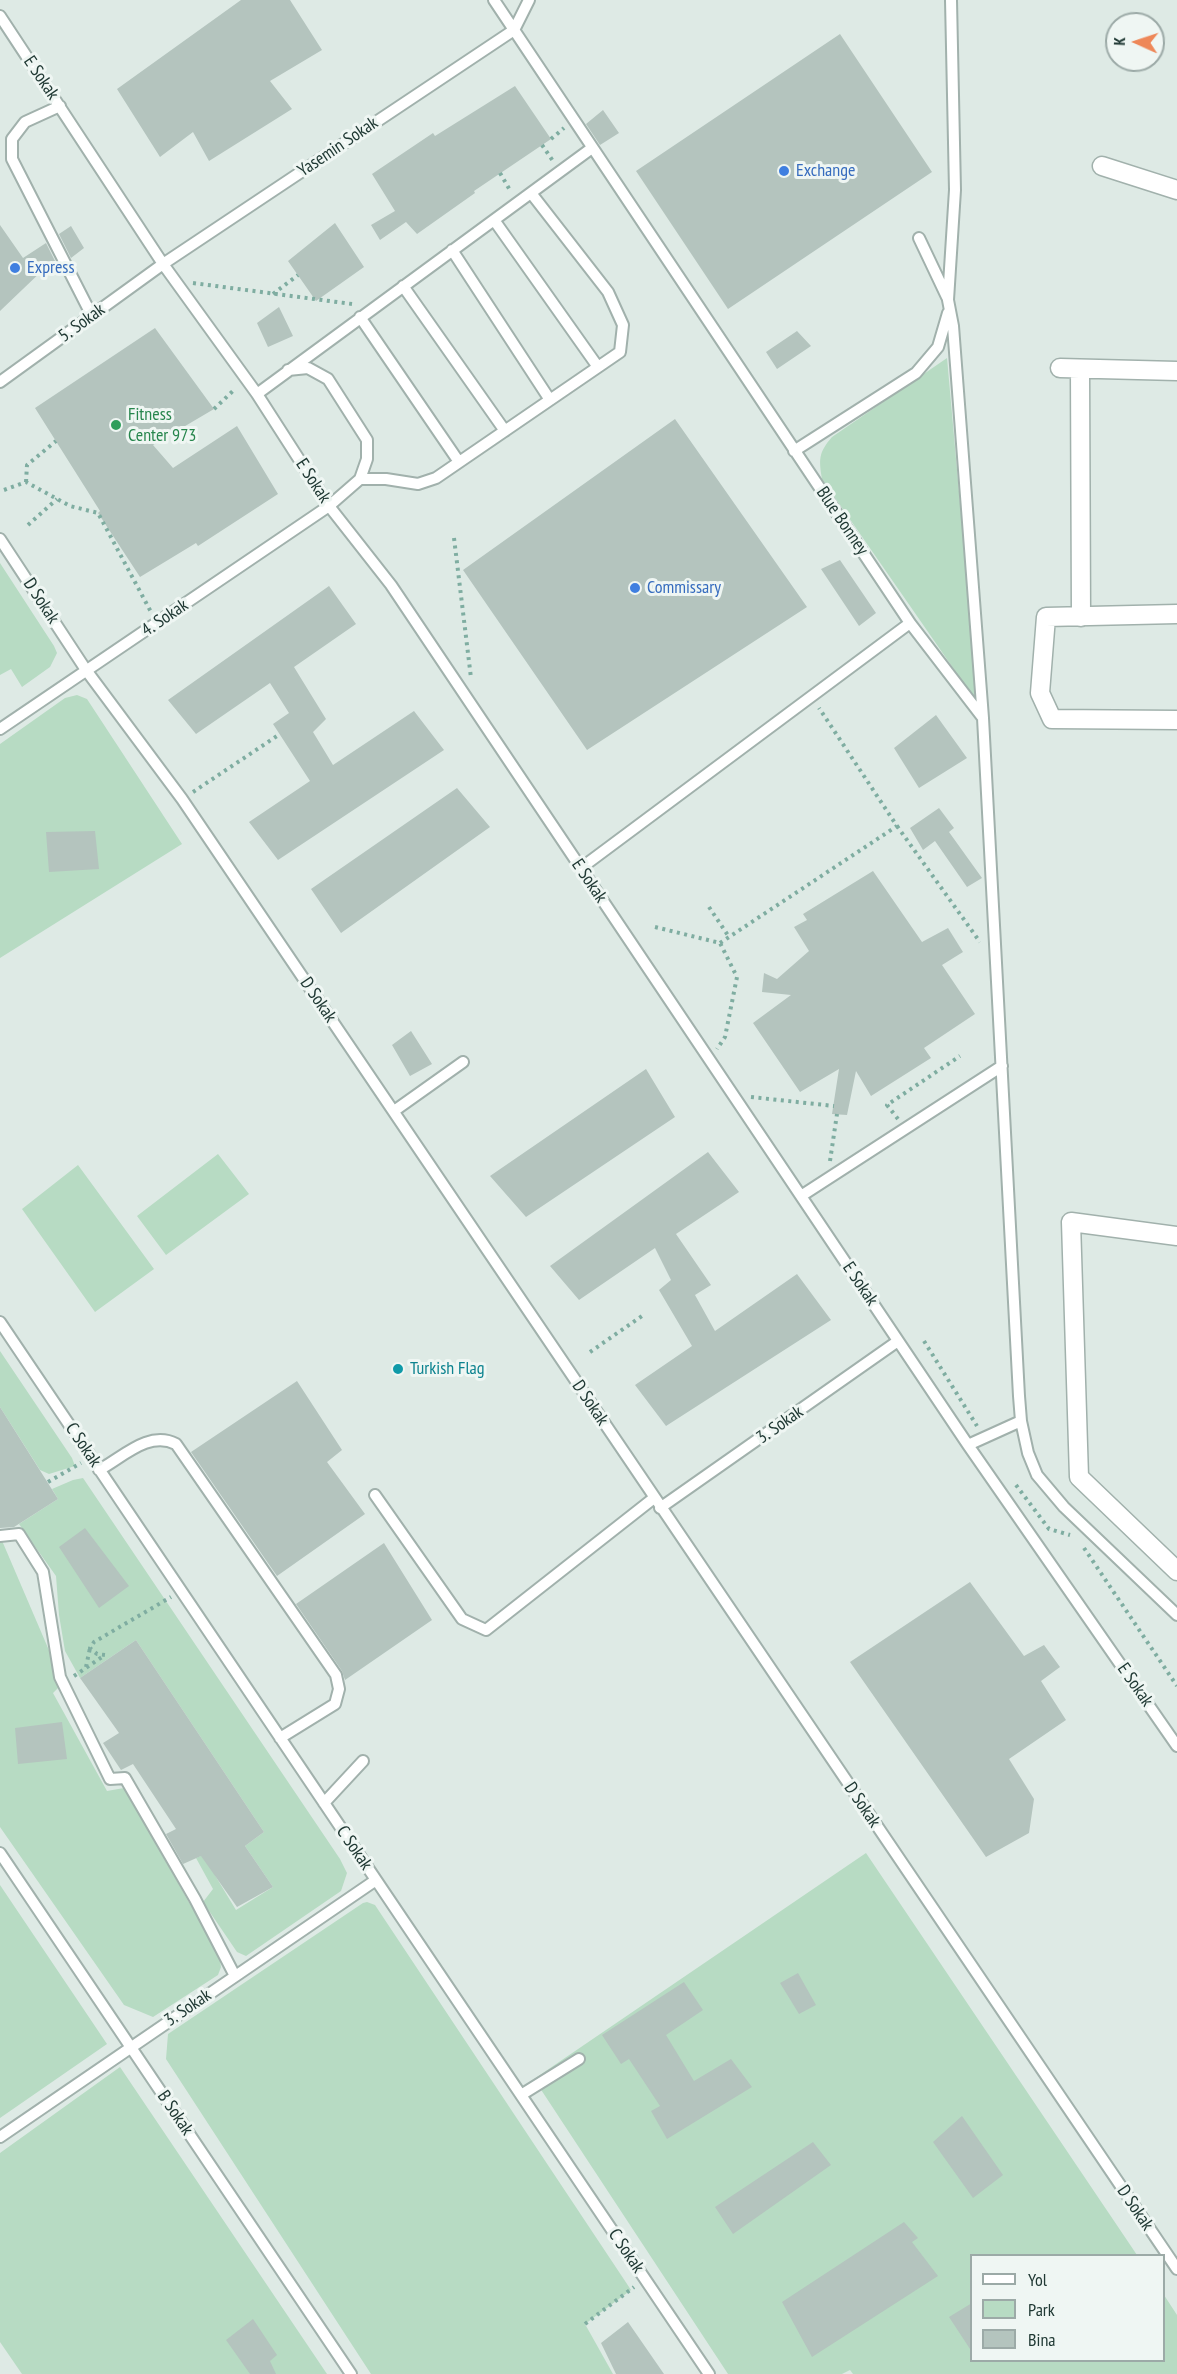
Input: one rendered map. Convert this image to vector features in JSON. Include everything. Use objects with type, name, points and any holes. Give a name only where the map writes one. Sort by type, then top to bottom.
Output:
[{"type":"street","points":[[1102,166],[1177,190]]},
{"type":"street","points":[[1060,368],[1177,371]]},
{"type":"street","points":[[1080,369],[1081,617]]},
{"type":"street","points":[[1177,614],[1046,618],[1040,693],[1052,719],[1177,720]]},
{"type":"street","points":[[1177,1236],[1071,1222],[1079,1477],[1177,1571]]},
{"type":"lane","name":"Blue Bonney","points":[[494,0],[910,622],[983,718]]},
{"type":"lane","points":[[514,30],[529,0]]},
{"type":"lane","points":[[794,451],[916,373],[938,347],[947,320],[955,190],[951,0]]},
{"type":"lane","name":"E Sokak","points":[[0,16],[163,264],[257,394],[329,507],[391,585],[968,1445],[1177,1746]]},
{"type":"lane","name":"Yasemin Sokak","points":[[163,264],[514,30]]},
{"type":"lane","points":[[60,106],[25,122],[12,139],[12,159],[92,316]]},
{"type":"lane","points":[[257,394],[592,148]]},
{"type":"lane","points":[[288,370],[308,368],[328,379],[367,440],[367,459],[360,479],[386,479],[418,484],[436,478],[620,352],[623,325],[608,292],[531,192]]},
{"type":"lane","points":[[494,220],[598,368]]},
{"type":"lane","points":[[919,238],[948,300],[953,326],[983,718],[1021,1421],[1028,1454],[1037,1476],[1064,1507],[1177,1615]]},
{"type":"lane","points":[[452,250],[550,400]]},
{"type":"lane","name":"5. Sokak","points":[[0,381],[163,264]]},
{"type":"lane","points":[[403,286],[505,431]]},
{"type":"lane","points":[[360,317],[459,462]]},
{"type":"lane","name":"4. Sokak","points":[[0,729],[329,507],[360,479]]},
{"type":"lane","name":"D Sokak","points":[[0,539],[86,670],[182,799],[1177,2269]]},
{"type":"lane","points":[[581,868],[910,622]]},
{"type":"lane","points":[[394,1111],[463,1062]]},
{"type":"lane","points":[[801,1196],[1002,1066]]},
{"type":"lane","name":"C Sokak","points":[[0,1322],[709,2374]]},
{"type":"lane","name":"3. Sokak","points":[[660,1508],[898,1341]]},
{"type":"lane","points":[[968,1445],[1021,1421]]},
{"type":"lane","points":[[99,1470],[149,1440],[167,1440],[176,1444],[336,1675],[339,1689],[335,1704],[280,1738]]},
{"type":"lane","points":[[375,1495],[462,1619],[486,1630],[654,1498]]},
{"type":"lane","points":[[0,1536],[19,1534],[43,1572],[60,1677],[110,1779],[125,1778],[195,1899],[235,1976]]},
{"type":"lane","points":[[324,1803],[363,1761]]},
{"type":"lane","name":"B Sokak","points":[[0,1853],[351,2374]]},
{"type":"lane","name":"3. Sokak","points":[[0,2137],[376,1880]]},
{"type":"lane","points":[[521,2096],[579,2059]]},
{"type":"path","points":[[500,173],[517,203]]},
{"type":"path","points":[[273,294],[298,275]]},
{"type":"path","points":[[175,280],[374,307]]},
{"type":"path","points":[[214,409],[246,379]]},
{"type":"path","points":[[26,482],[27,465],[56,441]]},
{"type":"path","points":[[4,490],[26,482],[70,506],[98,513],[157,623]]},
{"type":"path","points":[[28,525],[57,499]]},
{"type":"path","points":[[454,538],[471,675],[468,699]]},
{"type":"path","points":[[811,696],[897,825],[996,964]]},
{"type":"path","points":[[182,799],[280,734]]},
{"type":"path","points":[[655,927],[720,943],[897,825]]},
{"type":"path","points":[[709,907],[729,937]]},
{"type":"path","points":[[709,1059],[725,1037],[737,977],[720,943]]},
{"type":"path","points":[[906,1128],[887,1105],[960,1056]]},
{"type":"path","points":[[733,1095],[834,1106]]},
{"type":"path","points":[[828,1179],[837,1114]]},
{"type":"path","points":[[590,1352],[642,1316]]},
{"type":"path","points":[[924,1341],[984,1437]]},
{"type":"path","points":[[48,1482],[91,1457]]},
{"type":"path","points":[[1010,1477],[1049,1529],[1068,1533],[1074,1538]]},
{"type":"path","points":[[1080,1543],[1177,1686]]},
{"type":"path","points":[[86,1667],[90,1648],[94,1642],[181,1591]]},
{"type":"path","points":[[63,1683],[105,1655],[98,1654],[90,1648]]},
{"type":"path","points":[[585,2324],[642,2281],[648,2283]]},
{"type":"green space","points":[[947,358],[978,704],[822,479],[820,467],[822,452],[832,437]]},
{"type":"green space","points":[[0,563],[57,653],[50,667],[22,687],[11,669],[0,675]]},
{"type":"green space","points":[[77,695],[87,699],[182,844],[0,958],[0,744],[65,698]]},
{"type":"green space","points":[[218,1154],[249,1194],[166,1255],[137,1216]]},
{"type":"green space","points":[[78,1165],[154,1269],[95,1312],[22,1209]]},
{"type":"green space","points":[[0,1351],[72,1458],[75,1466],[49,1474],[40,1470],[0,1407]]},
{"type":"green space","points":[[83,1478],[340,1859],[347,1873],[341,1891],[246,1956],[237,1952],[203,1902],[213,1889],[196,1858],[209,1852],[216,1877],[236,1910],[273,1887],[245,1846],[264,1832],[136,1640],[80,1678],[65,1651],[56,1576],[19,1524],[58,1499],[52,1489]]},
{"type":"green space","points":[[0,1536],[63,1683],[53,1693],[107,1791],[124,1788],[219,1955],[221,1967],[218,1975],[153,2017],[124,2005],[0,1827]]},
{"type":"green space","points":[[866,1853],[1136,2254],[970,2254],[970,2362],[1165,2362],[1165,2297],[1177,2315],[1177,2374],[853,2374],[850,2370],[842,2374],[728,2374],[534,2079]]},
{"type":"green space","points":[[0,1885],[107,2044],[0,2118]]},
{"type":"green space","points":[[367,1902],[375,1905],[631,2290],[585,2324],[613,2374],[371,2374],[166,2059],[168,2034]]},
{"type":"green space","points":[[120,2067],[327,2374],[22,2374],[0,2342],[0,2153]]},
{"type":"building","points":[[241,0],[290,0],[322,50],[270,81],[292,109],[209,161],[193,132],[160,157],[117,89]]},
{"type":"building","name":"Exchange","points":[[840,34],[932,172],[728,309],[636,171]]},
{"type":"building","points":[[515,86],[551,139],[474,191],[475,193],[417,234],[406,222],[380,240],[371,225],[395,211],[372,174],[433,133],[435,136]]},
{"type":"building","points":[[603,110],[619,133],[600,145],[586,124]]},
{"type":"building","points":[[335,223],[364,267],[316,301],[288,261]]},
{"type":"building","name":"Express","points":[[0,225],[23,258],[46,243],[58,267],[50,273],[46,267],[0,311]]},
{"type":"building","points":[[71,226],[84,248],[71,258],[59,234]]},
{"type":"building","points":[[279,307],[293,336],[268,347],[257,323]]},
{"type":"building","points":[[155,328],[214,409],[153,445],[173,468],[237,426],[278,494],[198,546],[196,543],[140,577],[98,513],[100,511],[35,408]]},
{"type":"building","points":[[797,331],[811,346],[777,369],[766,352]]},
{"type":"building","name":"Commissary","points":[[675,419],[807,607],[587,750],[463,570]]},
{"type":"building","points":[[840,560],[876,613],[859,626],[821,569]]},
{"type":"building","points":[[329,586],[356,624],[294,667],[326,719],[313,732],[333,765],[414,711],[444,750],[278,860],[249,822],[310,781],[273,724],[289,713],[270,683],[196,734],[168,700]]},
{"type":"building","points":[[936,715],[967,758],[919,788],[894,748]]},
{"type":"building","points":[[457,788],[490,827],[341,933],[311,889]]},
{"type":"building","points":[[939,808],[954,828],[949,832],[982,878],[967,887],[935,841],[923,850],[910,828]]},
{"type":"building","points":[[95,831],[99,869],[49,872],[46,832]]},
{"type":"building","points":[[873,871],[922,942],[948,928],[963,952],[942,965],[975,1014],[924,1048],[931,1058],[871,1096],[856,1071],[847,1115],[832,1114],[839,1069],[800,1092],[753,1023],[791,995],[762,992],[764,973],[777,979],[809,951],[794,927],[807,920],[803,914]]},
{"type":"building","points":[[411,1031],[432,1064],[410,1076],[392,1045]]},
{"type":"building","points":[[646,1069],[675,1117],[526,1217],[490,1176]]},
{"type":"building","points":[[708,1152],[739,1192],[676,1234],[711,1285],[695,1295],[715,1331],[797,1274],[831,1320],[666,1426],[635,1385],[692,1346],[659,1290],[671,1280],[655,1248],[579,1300],[550,1266]]},
{"type":"building","points":[[297,1381],[342,1450],[327,1462],[365,1514],[277,1576],[191,1452]]},
{"type":"building","points":[[0,1407],[58,1499],[14,1527],[0,1528]]},
{"type":"building","points":[[85,1528],[129,1586],[99,1608],[59,1547]]},
{"type":"building","points":[[384,1543],[432,1620],[345,1680],[342,1671],[296,1604]]},
{"type":"building","points":[[970,1582],[1024,1656],[1044,1645],[1060,1667],[1041,1681],[1066,1720],[1009,1759],[1034,1799],[1029,1833],[986,1857],[850,1662]]},
{"type":"building","points":[[136,1640],[264,1832],[245,1846],[273,1887],[237,1907],[201,1856],[183,1864],[166,1834],[176,1829],[133,1764],[121,1770],[103,1743],[119,1733],[80,1678]]},
{"type":"building","points":[[62,1722],[67,1759],[18,1764],[15,1728]]},
{"type":"building","points":[[798,1973],[816,2005],[799,2014],[780,1983]]},
{"type":"building","points":[[684,1982],[703,2010],[666,2035],[694,2081],[731,2059],[752,2087],[667,2139],[651,2111],[660,2106],[629,2059],[621,2064],[602,2035]]},
{"type":"building","points":[[962,2116],[1003,2175],[973,2198],[933,2142]]},
{"type":"building","points":[[813,2142],[831,2165],[733,2234],[715,2207]]},
{"type":"building","points":[[904,2222],[918,2238],[912,2242],[938,2276],[812,2357],[782,2302]]},
{"type":"building","points":[[970,2304],[970,2349],[949,2317]]},
{"type":"building","points":[[253,2319],[277,2355],[270,2361],[276,2374],[250,2374],[226,2340]]},
{"type":"building","points":[[628,2322],[664,2374],[616,2374],[601,2343]]},
{"type":"place","name":"Exchange","points":[[784,171]]},
{"type":"place","name":"Express","points":[[15,268]]},
{"type":"place","name":"Fitness Center 973","points":[[116,425]]},
{"type":"place","name":"Commissary","points":[[635,588]]},
{"type":"place","name":"Turkish Flag","points":[[398,1369]]}]
